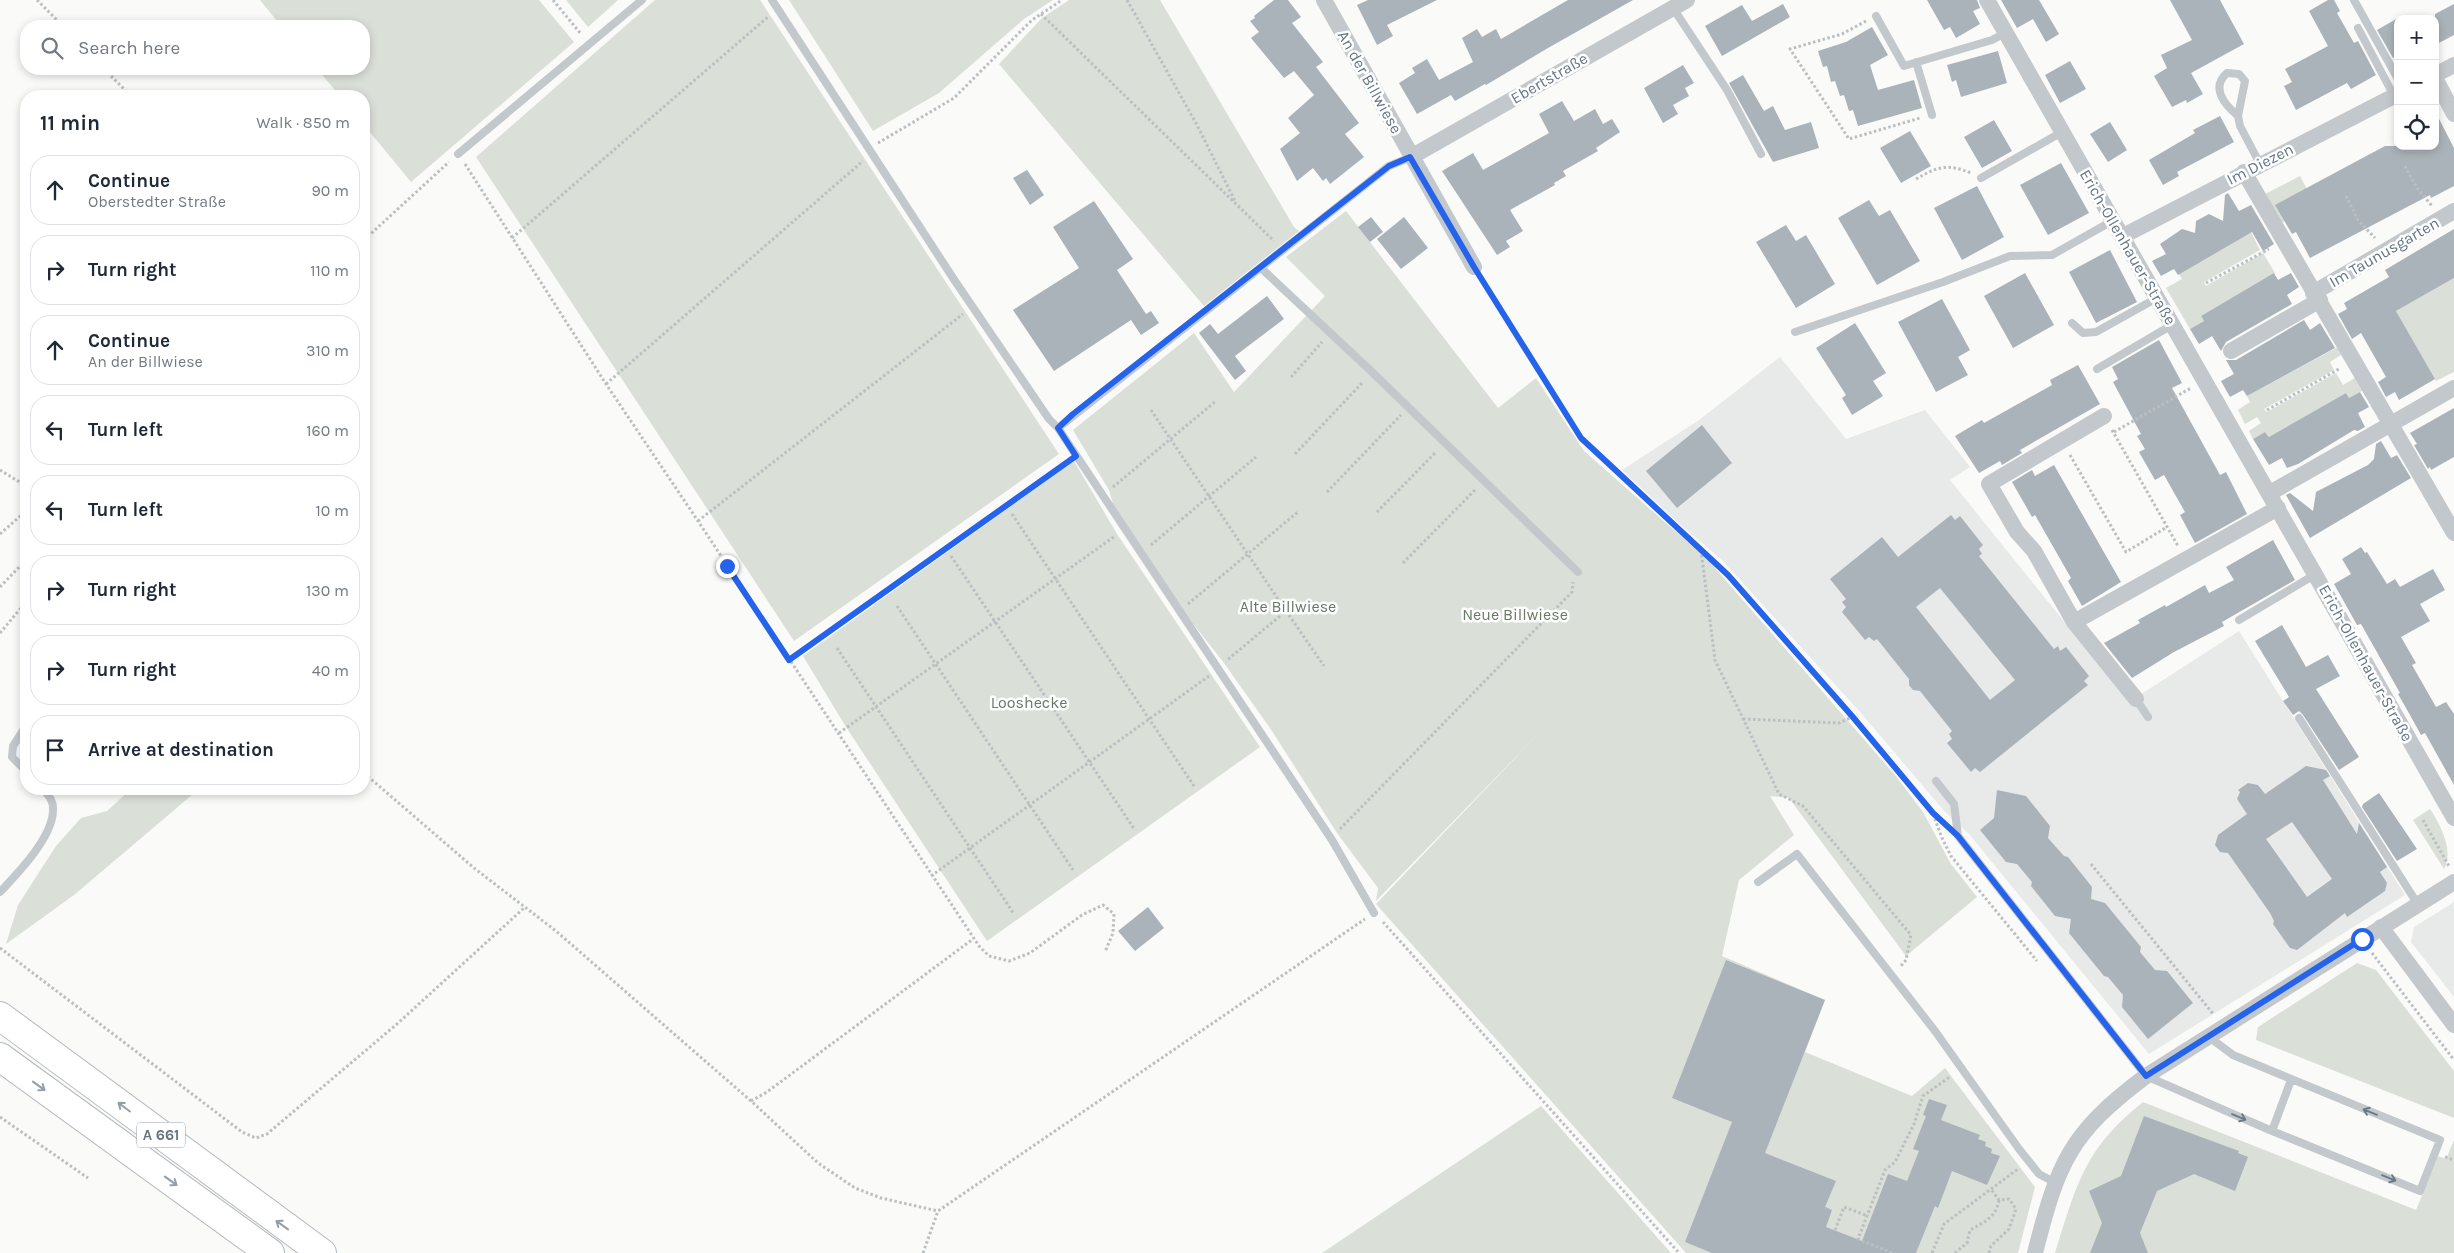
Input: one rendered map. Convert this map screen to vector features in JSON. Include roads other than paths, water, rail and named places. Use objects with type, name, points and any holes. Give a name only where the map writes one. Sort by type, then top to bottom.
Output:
[{"type":"highway","name":"A 661","points":[[0,1016],[322,1253]]},
{"type":"highway","name":"A 661","points":[[0,1057],[270,1253]]},
{"type":"street","name":"An der Billwiese","points":[[1324,0],[1410,157],[1474,267]]},
{"type":"street","name":"Erich-Ollenhauer-Straße","points":[[1986,0],[2114,220],[2454,818]]},
{"type":"street","name":"Ebertstraße","points":[[1410,157],[1680,4]]},
{"type":"street","points":[[2439,74],[2454,65]]},
{"type":"street","points":[[2439,84],[2454,114]]},
{"type":"street","name":"Im Diezen","points":[[2123,236],[2394,96]]},
{"type":"street","name":"Im Taunusgarten","points":[[2244,172],[2454,533]]},
{"type":"street","name":"Im Taunusgarten","points":[[2317,296],[2386,250],[2448,215]]},
{"type":"street","points":[[2230,351],[2317,296]]},
{"type":"street","points":[[2270,493],[2454,388]]},
{"type":"street","points":[[2104,416],[1989,484],[2017,532],[2034,551],[2074,622],[2136,699]]},
{"type":"street","points":[[2074,622],[2278,508]]},
{"type":"street","points":[[2035,1253],[2054,1182],[2074,1144],[2093,1120],[2116,1098],[2146,1076],[2417,903],[2454,882]]},
{"type":"street","points":[[2381,927],[2454,1025]]},
{"type":"lane","points":[[458,154],[642,0]]},
{"type":"lane","points":[[772,0],[973,306],[1049,419],[1058,428],[1332,840],[1374,913]]},
{"type":"lane","points":[[2354,0],[2394,72]]},
{"type":"lane","points":[[1680,4],[1761,154]]},
{"type":"lane","points":[[1876,16],[1904,66],[1992,40],[2005,33]]},
{"type":"lane","points":[[2358,28],[2394,91]]},
{"type":"lane","points":[[1916,62],[1932,115]]},
{"type":"lane","points":[[2238,116],[2222,101],[2220,84],[2227,73],[2239,74],[2245,80],[2238,116],[2243,133],[2260,164]]},
{"type":"lane","points":[[1981,178],[2062,132]]},
{"type":"lane","points":[[1058,428],[1389,166],[1410,157]]},
{"type":"lane","points":[[1795,332],[1943,282],[2010,256],[2052,255],[2114,220]]},
{"type":"lane","points":[[1261,268],[1445,442],[1578,572]]},
{"type":"lane","points":[[2072,324],[2083,333],[2096,332],[2157,298]]},
{"type":"lane","points":[[2097,369],[2172,325]]},
{"type":"lane","points":[[2238,620],[2316,574]]},
{"type":"lane","points":[[2136,699],[2148,717]]},
{"type":"lane","points":[[2299,718],[2417,903]]},
{"type":"lane","points":[[20,735],[13,746],[12,757],[20,765]]},
{"type":"lane","points":[[1936,781],[1954,804],[1958,836],[2146,1076],[2194,1098],[2420,1190],[2440,1140],[2233,1055],[2209,1037]]},
{"type":"lane","points":[[0,892],[27,864],[47,831],[53,810],[48,795]]},
{"type":"lane","points":[[1758,882],[1797,854],[1962,1068],[2039,1174],[2054,1182]]},
{"type":"lane","points":[[2272,1130],[2291,1080]]},
{"type":"park label","name":"Alte Billwiese","points":[[1288,606]]},
{"type":"park label","name":"Neue Billwiese","points":[[1515,614]]},
{"type":"park label","name":"Looshecke","points":[[1029,702]]}]
